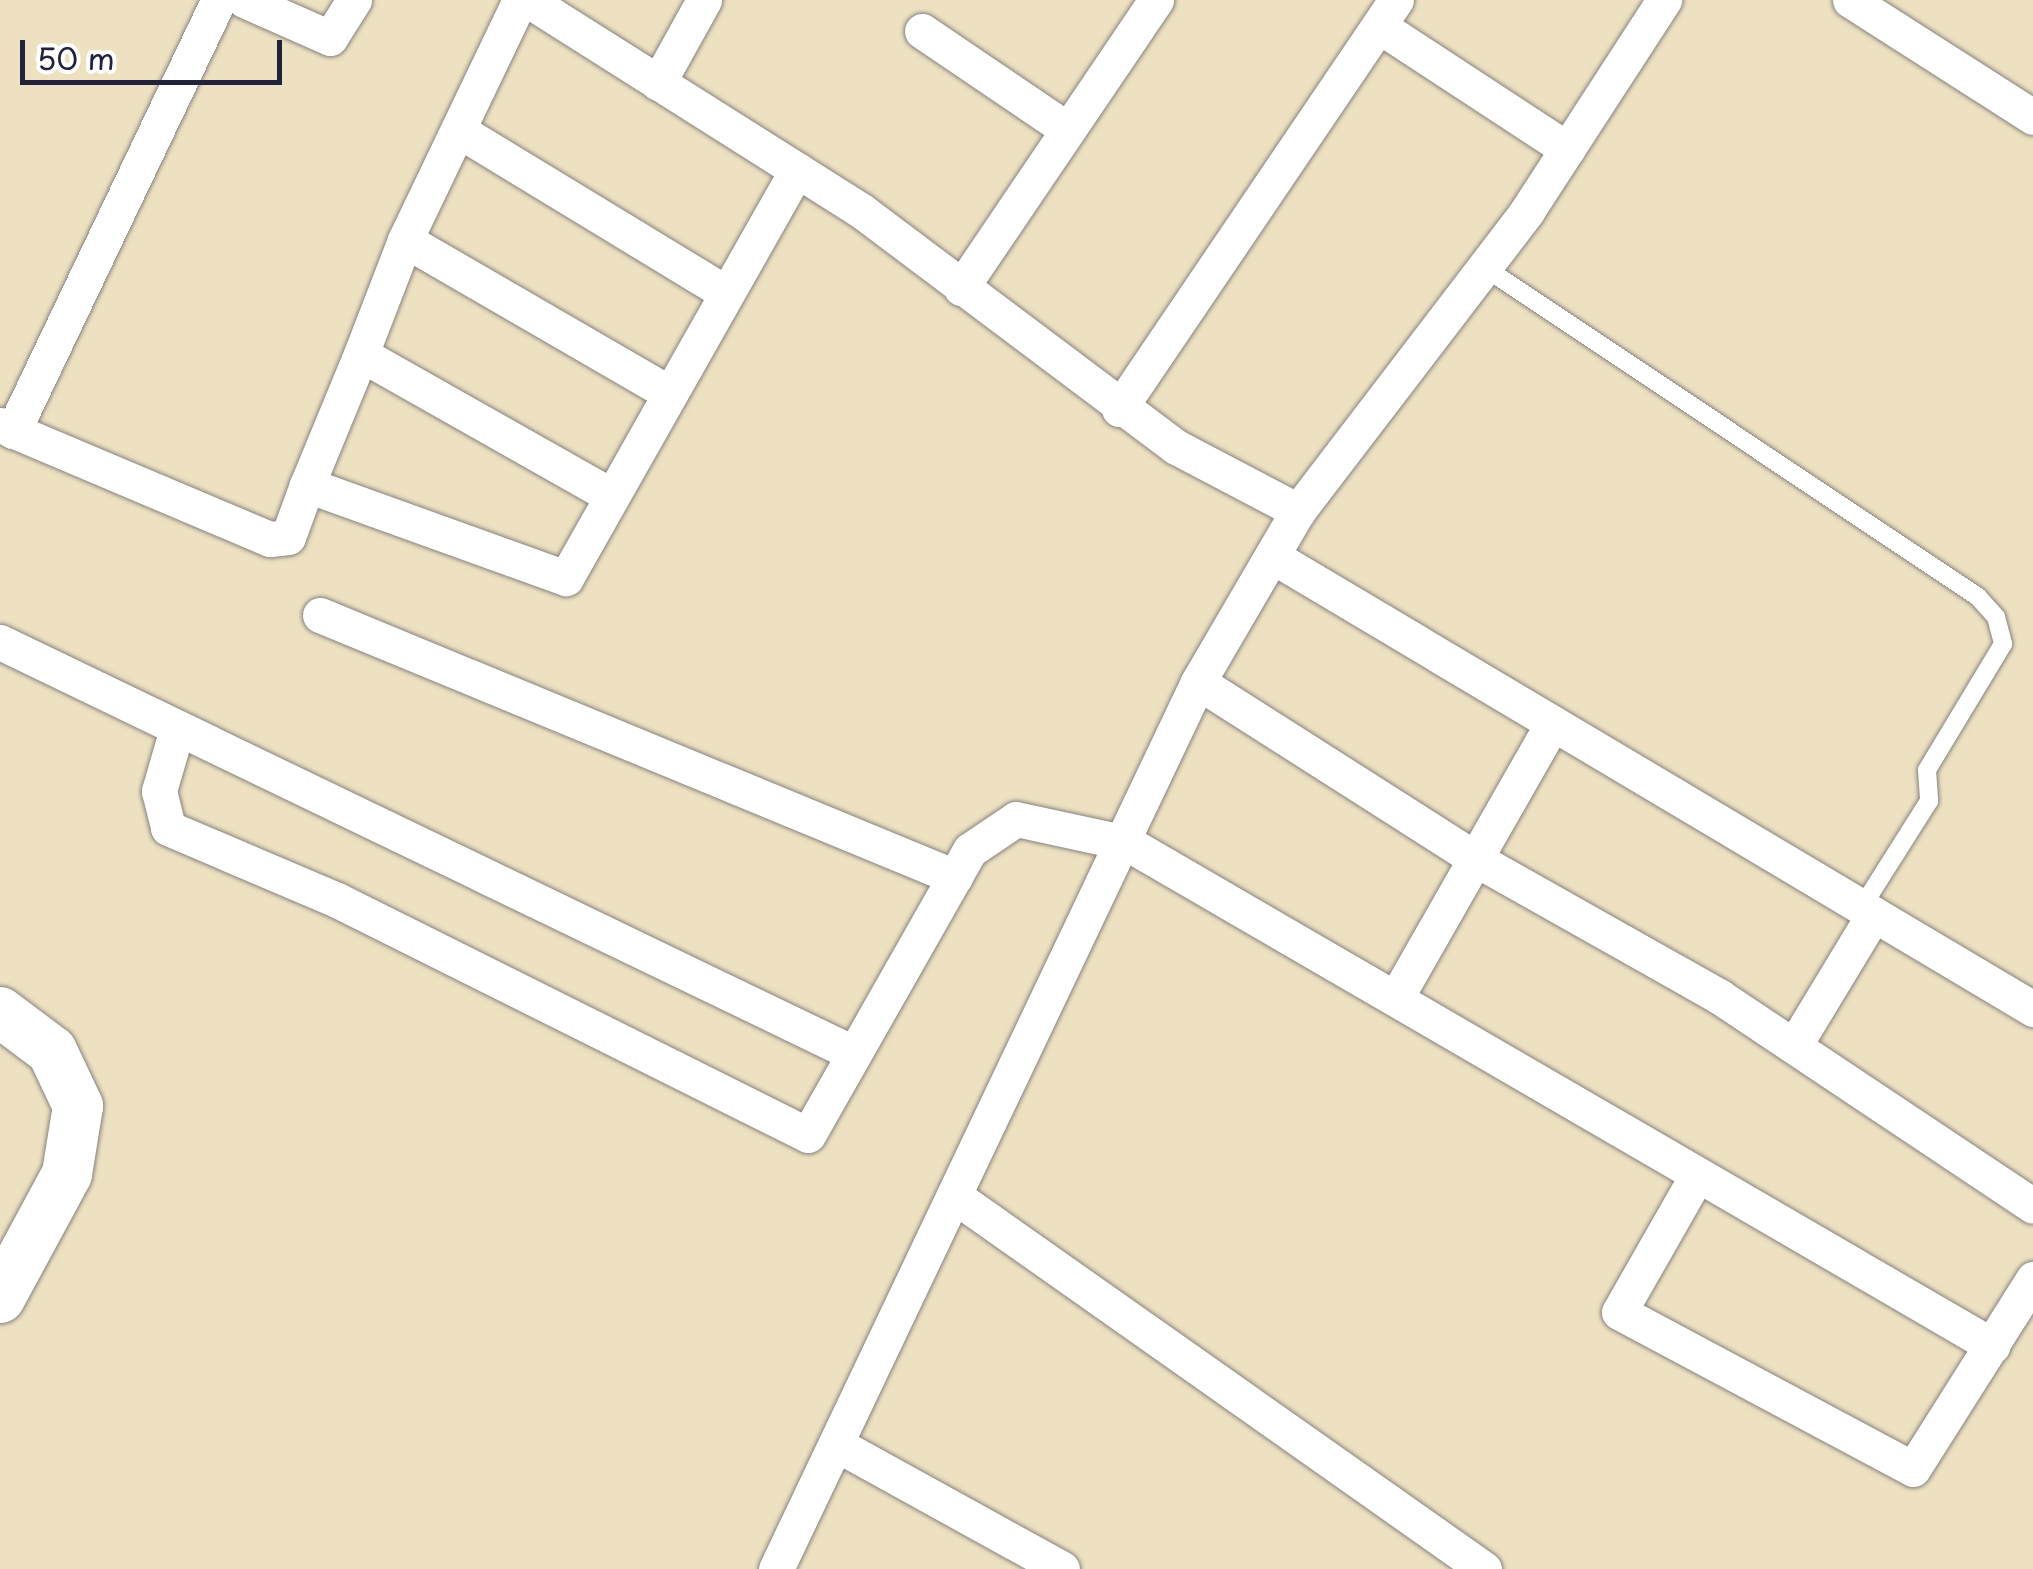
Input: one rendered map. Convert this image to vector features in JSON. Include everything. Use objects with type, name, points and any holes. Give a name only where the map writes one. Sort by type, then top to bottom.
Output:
[{"type":"street","points":[[219,0],[6,428],[270,539],[288,537],[405,240],[520,0]]},
{"type":"street","points":[[244,0],[330,38],[354,0]]},
{"type":"street","points":[[528,0],[796,170],[1120,409],[1298,511]]},
{"type":"street","points":[[658,83],[704,0]]},
{"type":"street","points":[[961,288],[1156,0]]},
{"type":"street","points":[[776,1569],[1127,843],[1198,682],[1298,511],[1484,267],[1664,0]]},
{"type":"street","points":[[1850,0],[2033,117]]},
{"type":"street","points":[[1120,409],[1387,13],[1567,149]]},
{"type":"street","points":[[922,31],[1068,130]]},
{"type":"street","points":[[458,130],[726,293]]},
{"type":"street","points":[[308,485],[566,578],[796,170]]},
{"type":"street","points":[[405,240],[669,393]]},
{"type":"street","points":[[361,354],[610,495]]},
{"type":"street","points":[[1272,556],[2033,1008]]},
{"type":"street","points":[[320,615],[955,878]]},
{"type":"street","points":[[0,642],[853,1053]]},
{"type":"street","points":[[1198,682],[1479,861],[1794,1046],[2033,1206]]},
{"type":"street","points":[[1397,996],[1479,861],[1552,723]]},
{"type":"street","points":[[178,729],[157,812],[189,841],[337,900],[808,1135],[970,850],[1016,819],[1127,843],[1397,996],[1695,1179],[1993,1346]]},
{"type":"street","points":[[1794,1046],[1868,911]]},
{"type":"street","points":[[0,1012],[52,1052],[78,1106],[66,1174],[0,1298]]},
{"type":"street","points":[[1695,1179],[1619,1312],[1913,1468],[2033,1279]]},
{"type":"street","points":[[956,1197],[1484,1569]]},
{"type":"street","points":[[836,1444],[1062,1569]]},
{"type":"lane","points":[[1484,267],[1978,596],[1996,618],[2003,644],[1928,770],[1929,801],[1868,911]]}]
